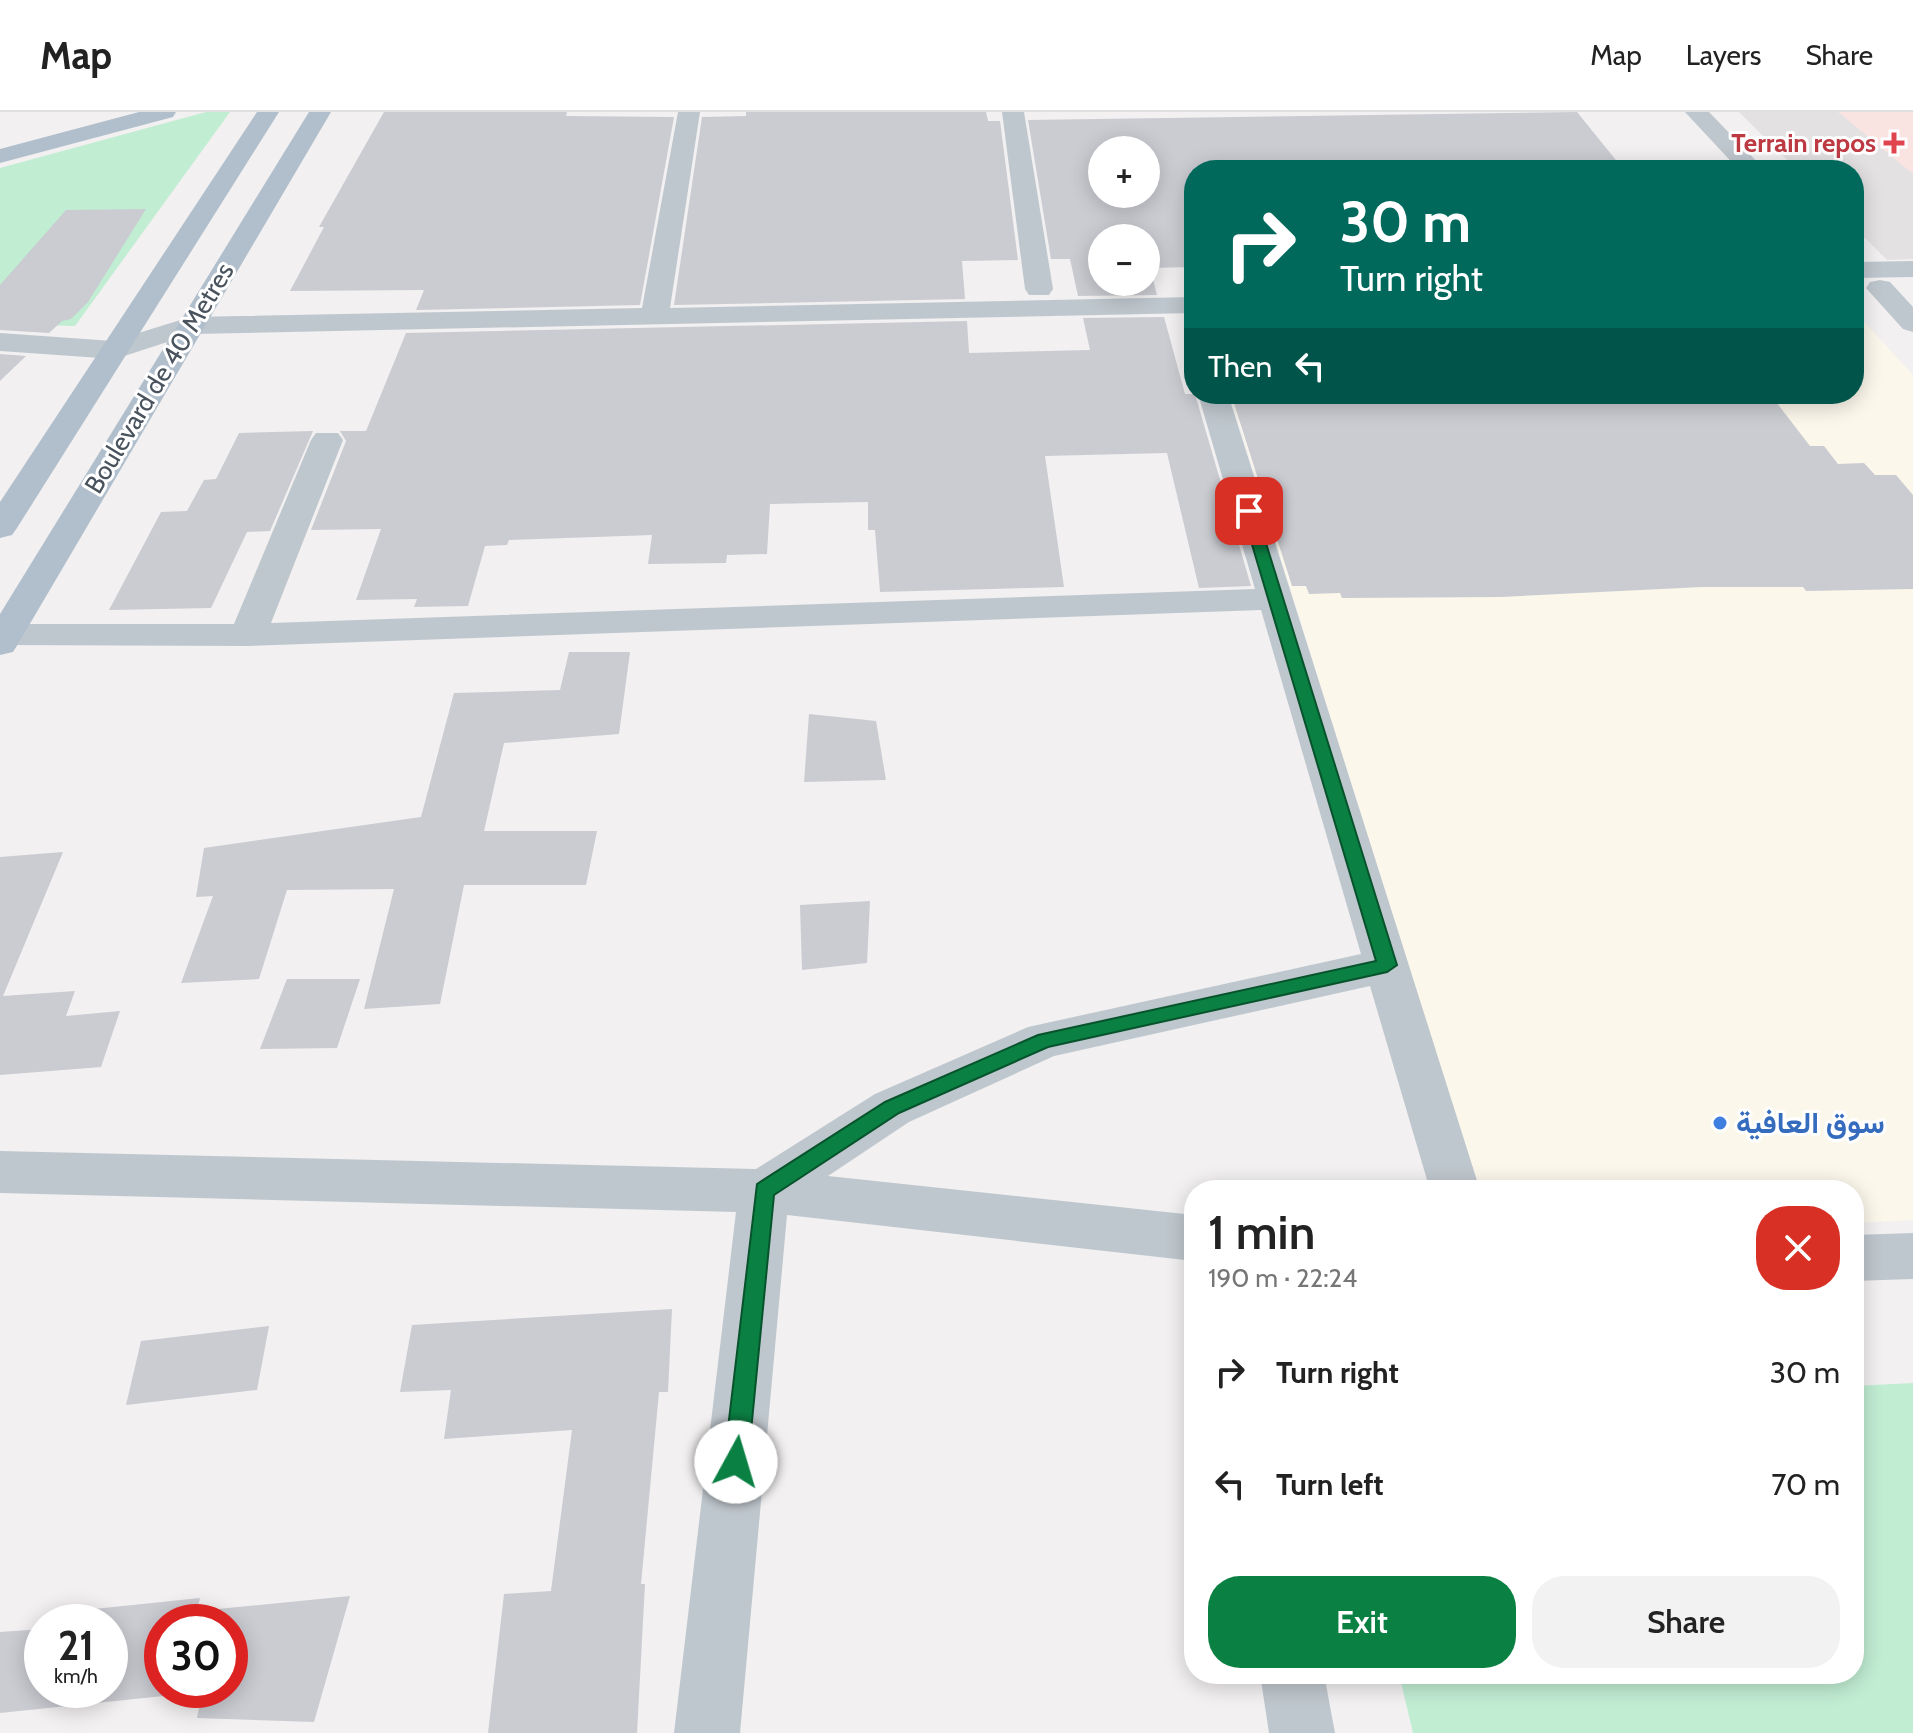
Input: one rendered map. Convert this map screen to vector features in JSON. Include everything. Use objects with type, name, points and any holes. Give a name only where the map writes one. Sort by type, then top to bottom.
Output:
[{"type":"main road","points":[[0,142],[119,112]]},
{"type":"main road","points":[[0,156],[165,112]]},
{"type":"main road","name":"Boulevard de 40 Metres","points":[[0,528],[268,112]]},
{"type":"main road","name":"Boulevard de 40 Metres","points":[[3,640],[320,112]]},
{"type":"street","points":[[657,306],[689,112]]},
{"type":"street","points":[[1013,112],[1039,289]]},
{"type":"street","points":[[1696,112],[1743,160]]},
{"type":"street","points":[[1864,270],[1913,269]]},
{"type":"street","points":[[1867,289],[1913,287]]},
{"type":"street","points":[[0,342],[122,340],[196,316],[657,306],[1039,289],[1184,306]]},
{"type":"street","points":[[1867,289],[1913,323]]},
{"type":"street","points":[[657,306],[1184,307]]},
{"type":"street","points":[[1216,404],[1452,1180]]},
{"type":"street","points":[[248,635],[327,440]]},
{"type":"street","points":[[3,640],[248,635],[1276,599]]},
{"type":"street","points":[[764,1191],[892,1108],[1045,1040],[1387,965]]},
{"type":"street","points":[[0,1172],[764,1191],[1184,1237]]},
{"type":"street","points":[[707,1733],[764,1191]]},
{"type":"street","points":[[1864,1258],[1913,1256]]},
{"type":"street","points":[[1294,1684],[1302,1733]]},
{"type":"shaded area","points":[[1739,112],[1913,112],[1913,259],[1887,260],[1864,237],[1864,160],[1787,160]]},
{"type":"shaded area","name":"Terrain repos","points":[[1838,112],[1913,112],[1913,174]]},
{"type":"shaded area","points":[[1864,322],[1913,375],[1913,1220],[1864,1222],[1864,1180],[1474,1180],[1233,404],[1864,404]]},
{"type":"green space","points":[[206,112],[230,112],[75,326],[0,324],[0,168]]},
{"type":"green space","points":[[1913,1383],[1913,1733],[1413,1733],[1401,1684],[1864,1684],[1864,1385]]},
{"type":"building","points":[[384,112],[567,112],[566,116],[674,117],[640,305],[416,310],[424,290],[290,291],[324,227],[319,227]]},
{"type":"building","points":[[746,112],[986,112],[988,121],[1000,121],[1018,260],[962,261],[965,299],[674,305],[702,117],[746,116]]},
{"type":"building","points":[[1577,112],[1616,160],[1184,160],[1184,267],[1160,268],[1160,224],[1088,224],[1088,296],[1078,296],[1070,259],[1051,259],[1028,120]]},
{"type":"building","points":[[146,209],[88,302],[71,319],[62,321],[49,333],[0,330],[0,285],[66,210]]},
{"type":"building","points":[[1164,317],[1184,390],[1184,404],[1198,404],[1251,586],[1199,588],[1167,453],[1045,456],[1064,587],[880,592],[875,530],[868,530],[868,502],[770,504],[767,554],[727,555],[726,563],[648,564],[652,535],[509,540],[507,545],[485,546],[468,606],[414,607],[417,599],[356,600],[381,529],[311,530],[346,441],[340,431],[366,431],[406,333],[967,321],[969,353],[1090,350],[1083,318]]},
{"type":"building","points":[[0,354],[26,356],[0,381]]},
{"type":"building","points":[[1234,404],[1778,404],[1810,446],[1824,446],[1838,464],[1864,463],[1875,475],[1896,475],[1913,495],[1913,589],[1806,591],[1803,587],[1702,587],[1501,597],[1342,598],[1340,593],[1309,594],[1306,586],[1292,586]]},
{"type":"building","points":[[313,431],[270,531],[247,532],[211,608],[109,610],[161,512],[187,511],[204,480],[216,479],[239,433]]},
{"type":"building","points":[[569,652],[630,652],[619,734],[504,743],[484,831],[597,831],[586,885],[464,885],[440,1004],[364,1009],[394,889],[287,890],[259,979],[181,983],[213,896],[196,897],[204,848],[421,817],[454,693],[560,690]]},
{"type":"building","points":[[809,714],[876,721],[886,780],[804,782]]},
{"type":"building","points":[[63,852],[3,996],[75,991],[66,1016],[120,1011],[101,1067],[0,1075],[0,857]]},
{"type":"building","points":[[870,901],[867,963],[802,970],[800,905]]},
{"type":"building","points":[[287,979],[360,979],[337,1048],[260,1049]]},
{"type":"building","points":[[672,1309],[668,1392],[659,1392],[641,1584],[645,1584],[637,1733],[488,1733],[504,1594],[551,1591],[572,1430],[444,1439],[451,1390],[400,1392],[412,1325]]},
{"type":"building","points":[[269,1326],[257,1390],[126,1405],[141,1341]]},
{"type":"building","points":[[350,1596],[314,1722],[197,1718],[199,1708],[248,1708],[248,1606]]},
{"type":"building","points":[[200,1598],[199,1604],[144,1604],[144,1698],[128,1700],[128,1605]]},
{"type":"building","points":[[24,1630],[24,1708],[48,1708],[0,1713],[0,1632]]},
{"type":"place","name":"Terrain repos","points":[[1894,143]]},
{"type":"place","name":"سوق العافية","points":[[1720,1123]]},
{"type":"route","points":[[736,1462],[764,1191],[892,1108],[1045,1040],[1387,965],[1249,511]]}]
